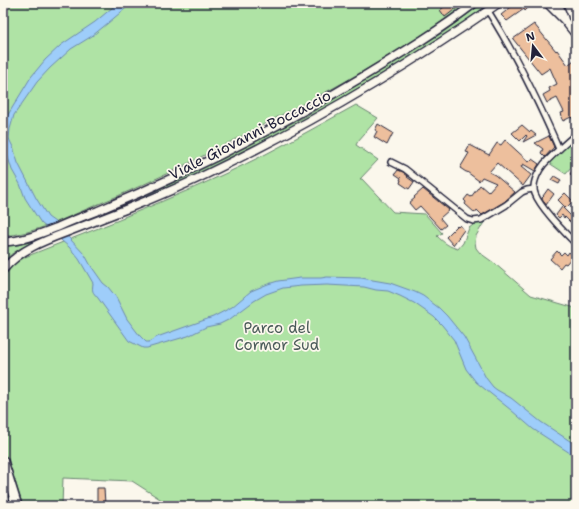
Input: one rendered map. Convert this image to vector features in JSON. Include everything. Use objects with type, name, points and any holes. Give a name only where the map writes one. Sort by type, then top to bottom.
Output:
[{"type":"highway","points":[[3,461],[17,506]]},
{"type":"highway","points":[[3,501],[6,506]]},
{"type":"main road","name":"Viale Giovanni Boccaccio","points":[[3,242],[16,241],[40,234],[165,182],[226,152],[322,101],[439,30],[475,3]]},
{"type":"main road","name":"Viale Giovanni Boccaccio","points":[[3,270],[10,261],[31,247],[181,186],[308,123],[445,40],[499,3]]},
{"type":"main road","points":[[547,3],[576,35]]},
{"type":"main road","points":[[558,3],[564,20]]},
{"type":"street","points":[[488,11],[503,34],[539,103],[559,149]]},
{"type":"street","points":[[576,134],[543,165],[534,184],[535,195],[565,233],[576,244]]},
{"type":"street","points":[[391,162],[405,169],[467,218],[473,221],[481,220],[506,205],[522,192],[534,189]]},
{"type":"green space","points":[[3,3],[468,3],[408,44],[346,81],[192,162],[119,196],[50,225],[15,235],[3,236]]},
{"type":"green space","points":[[482,3],[491,3],[444,36],[308,119],[179,183],[144,197],[306,116],[442,33]]},
{"type":"green space","name":"Parco del Cormor Sud","points":[[356,105],[378,118],[356,145],[378,160],[360,179],[362,179],[393,212],[425,214],[442,233],[437,236],[442,241],[458,249],[463,243],[469,228],[486,218],[476,236],[476,248],[480,253],[531,295],[576,309],[576,506],[171,506],[132,481],[63,478],[62,506],[23,506],[9,462],[7,462],[3,449],[3,277],[8,270],[15,263],[25,257],[124,218],[194,188],[264,155]]},
{"type":"green space","points":[[576,137],[576,162],[566,174],[549,163]]},
{"type":"green space","points":[[44,237],[11,254],[3,263],[3,246],[18,245]]},
{"type":"green space","points":[[3,472],[14,506],[10,506],[3,492]]},
{"type":"water","points":[[118,3],[132,3],[92,36],[71,49],[37,82],[14,115],[9,138],[18,163],[36,198],[48,217],[55,222],[85,255],[103,283],[116,297],[127,319],[146,342],[213,317],[232,307],[251,291],[278,281],[300,278],[327,277],[361,278],[390,283],[423,296],[439,308],[464,337],[486,378],[493,387],[511,398],[541,422],[576,445],[576,458],[533,429],[476,382],[466,369],[454,340],[434,317],[414,303],[388,291],[364,287],[327,285],[283,288],[266,294],[254,301],[230,319],[220,324],[206,327],[188,336],[147,348],[143,348],[129,341],[94,293],[93,283],[79,259],[69,247],[41,223],[25,198],[20,184],[12,170],[6,151],[5,122],[31,77],[45,60],[61,45],[95,22]]},
{"type":"building","points":[[449,3],[463,3],[445,17],[440,10]]},
{"type":"building","points":[[516,3],[526,3],[529,7],[525,11],[524,9],[507,21],[501,15]]},
{"type":"building","points":[[534,24],[568,65],[574,60],[576,62],[576,85],[574,87],[576,89],[576,123],[571,117],[563,121],[561,113],[564,112],[557,98],[547,103],[543,95],[550,91],[549,88],[557,84],[550,68],[541,74],[513,39]]},
{"type":"building","points":[[378,124],[393,133],[387,145],[374,137]]},
{"type":"building","points":[[522,125],[536,135],[523,142],[527,136],[526,135],[520,141],[512,133]]},
{"type":"building","points":[[549,136],[554,147],[545,157],[541,153],[543,149],[535,143]]},
{"type":"building","points":[[505,140],[529,162],[532,159],[539,164],[535,171],[523,164],[521,167],[531,175],[523,186],[497,163],[489,172],[495,175],[515,192],[504,202],[482,215],[477,210],[475,213],[465,204],[466,202],[464,200],[468,195],[471,197],[480,185],[488,192],[496,183],[482,177],[479,181],[460,168],[469,153],[466,152],[470,145],[489,155],[497,143],[501,145]]},
{"type":"building","points":[[576,165],[576,178],[570,174]]},
{"type":"building","points":[[398,170],[403,172],[414,182],[409,189],[400,183],[401,178],[395,174]]},
{"type":"building","points":[[554,176],[561,180],[559,184],[551,180]]},
{"type":"building","points":[[423,189],[449,210],[440,218],[446,225],[441,229],[420,206],[415,210],[409,203]]},
{"type":"building","points":[[548,189],[554,194],[546,205],[542,198]]},
{"type":"building","points":[[565,193],[573,201],[566,208],[558,200]]},
{"type":"building","points":[[562,207],[574,219],[576,217],[576,228],[562,215],[559,218],[556,215]]},
{"type":"building","points":[[460,225],[464,230],[453,245],[446,237]]},
{"type":"building","points":[[557,251],[561,255],[564,252],[567,255],[569,252],[573,256],[560,268],[550,259]]},
{"type":"building","points":[[97,488],[104,488],[105,504],[97,504]]}]
